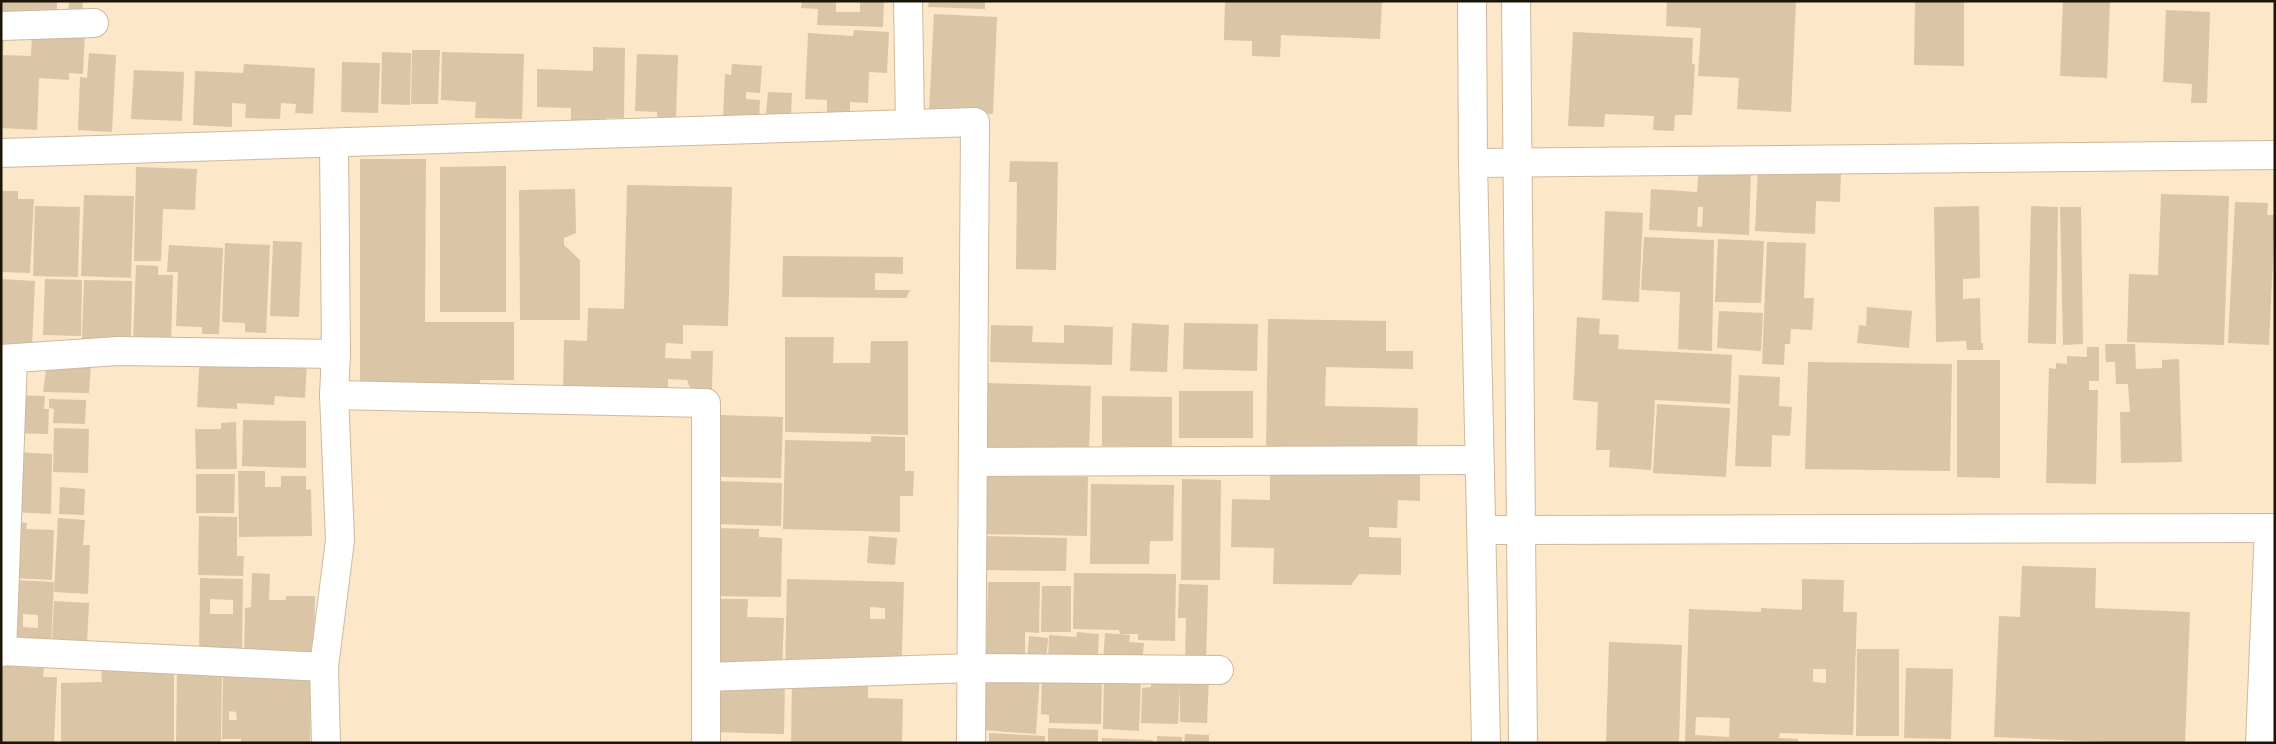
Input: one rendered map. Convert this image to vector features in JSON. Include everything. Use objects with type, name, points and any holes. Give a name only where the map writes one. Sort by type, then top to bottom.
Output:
[{"type":"street","points":[[908,1],[910,122]]},
{"type":"street","points":[[1472,1],[1473,163],[1486,743]]},
{"type":"street","points":[[1516,1],[1516,162],[1523,743]]},
{"type":"street","points":[[1,26],[94,23]]},
{"type":"street","points":[[1,153],[910,122],[975,122],[971,743]]},
{"type":"street","points":[[326,743],[324,666],[340,540],[334,395],[336,354],[334,143]]},
{"type":"street","points":[[1473,163],[2275,155]]},
{"type":"street","points":[[324,666],[2,652],[7,359],[118,351],[336,354]]},
{"type":"street","points":[[334,395],[706,402],[706,743]]},
{"type":"street","points":[[973,462],[1479,460]]},
{"type":"street","points":[[1482,530],[1520,528],[2272,528],[2260,743]]},
{"type":"street","points":[[706,678],[972,668],[1219,670]]},
{"type":"building","points":[[1,1],[57,1],[57,14],[68,15],[69,1],[83,1],[82,21],[1,22]]},
{"type":"building","points":[[802,1],[836,1],[836,12],[860,12],[860,1],[884,1],[883,27],[817,25],[818,9],[801,8]]},
{"type":"building","points":[[929,1],[985,1],[985,9],[928,7]]},
{"type":"building","points":[[1225,1],[1382,1],[1380,39],[1281,35],[1280,57],[1252,56],[1252,41],[1224,40]]},
{"type":"building","points":[[1667,1],[1796,1],[1791,112],[1737,109],[1739,78],[1698,76],[1701,28],[1666,26]]},
{"type":"building","points":[[1915,1],[1964,1],[1964,66],[1914,65]]},
{"type":"building","points":[[2063,1],[2110,1],[2107,78],[2060,76]]},
{"type":"building","points":[[2166,10],[2210,12],[2207,103],[2191,103],[2192,84],[2163,82]]},
{"type":"building","points":[[934,14],[997,17],[993,114],[929,111]]},
{"type":"building","points":[[85,30],[83,74],[69,73],[69,80],[39,78],[37,130],[1,128],[1,31],[4,31],[3,55],[31,56],[32,33]]},
{"type":"building","points":[[854,30],[889,32],[887,73],[869,72],[868,103],[850,102],[850,113],[827,112],[827,100],[805,99],[808,33],[853,36]]},
{"type":"building","points":[[1573,32],[1693,38],[1692,64],[1695,64],[1692,115],[1675,115],[1674,131],[1653,130],[1654,116],[1605,114],[1604,127],[1568,126]]},
{"type":"building","points":[[593,47],[625,48],[624,118],[606,118],[606,124],[571,122],[571,108],[537,107],[537,69],[593,71]]},
{"type":"building","points":[[412,50],[440,50],[438,104],[411,104]]},
{"type":"building","points":[[382,52],[411,53],[410,105],[381,104]]},
{"type":"building","points":[[442,52],[524,54],[522,119],[475,118],[476,102],[441,100]]},
{"type":"building","points":[[89,53],[116,55],[112,132],[78,130],[80,77],[87,78]]},
{"type":"building","points":[[637,54],[678,55],[676,118],[657,117],[657,112],[635,111]]},
{"type":"building","points":[[342,62],[380,63],[378,113],[341,112]]},
{"type":"building","points":[[244,64],[315,68],[313,114],[295,113],[296,104],[281,103],[280,119],[245,118],[246,104],[232,103],[232,127],[193,125],[195,71],[243,73]]},
{"type":"building","points":[[732,64],[762,66],[760,93],[746,92],[746,99],[760,100],[759,121],[723,119],[725,74],[731,75]]},
{"type":"building","points":[[134,70],[184,72],[182,121],[131,119]]},
{"type":"building","points":[[768,92],[792,93],[791,115],[766,114]]},
{"type":"building","points":[[360,159],[426,159],[425,322],[514,322],[514,380],[480,380],[479,395],[436,394],[436,383],[360,383]]},
{"type":"building","points":[[1010,161],[1058,162],[1056,270],[1016,269],[1017,182],[1009,182]]},
{"type":"building","points":[[506,166],[506,312],[440,312],[440,167]]},
{"type":"building","points":[[136,167],[197,169],[195,210],[163,209],[161,261],[134,261]]},
{"type":"building","points":[[1699,167],[1751,170],[1749,235],[1649,230],[1651,189],[1697,192]],"holes":[[[1698,207],[1703,207],[1702,227],[1697,226]]]},
{"type":"building","points":[[1758,168],[1841,171],[1840,202],[1816,201],[1815,234],[1755,231]]},
{"type":"building","points":[[627,185],[732,187],[728,326],[683,325],[683,344],[666,343],[665,358],[691,359],[691,351],[713,351],[712,392],[691,391],[687,380],[668,379],[668,392],[563,390],[564,340],[587,341],[588,308],[624,309]]},
{"type":"building","points":[[575,189],[576,233],[564,238],[564,245],[580,260],[580,320],[520,320],[519,190]]},
{"type":"building","points":[[1,191],[18,191],[18,199],[34,199],[30,273],[1,272]]},
{"type":"building","points":[[2161,194],[2229,196],[2224,345],[2127,342],[2129,274],[2158,275]]},
{"type":"building","points":[[84,195],[134,196],[131,278],[81,276]]},
{"type":"building","points":[[2235,202],[2268,203],[2267,215],[2275,215],[2269,345],[2228,343]]},
{"type":"building","points":[[35,206],[80,207],[78,277],[33,276]]},
{"type":"building","points":[[1979,206],[1980,278],[1963,279],[1963,299],[1980,298],[1981,343],[1983,343],[1983,350],[1967,350],[1966,341],[1936,342],[1934,207]]},
{"type":"building","points":[[2031,206],[2058,207],[2056,344],[2028,343]]},
{"type":"building","points":[[2060,207],[2081,207],[2083,344],[2063,345]]},
{"type":"building","points":[[1605,211],[1643,213],[1639,302],[1602,300]]},
{"type":"building","points":[[1644,237],[1714,240],[1712,351],[1678,349],[1680,292],[1641,290]]},
{"type":"building","points":[[1718,239],[1764,241],[1761,303],[1715,302]]},
{"type":"building","points":[[273,241],[302,242],[299,317],[270,316]]},
{"type":"building","points":[[1767,242],[1806,243],[1804,298],[1814,298],[1812,330],[1791,329],[1790,344],[1785,344],[1784,365],[1762,364]]},
{"type":"building","points":[[225,243],[270,245],[266,333],[245,332],[245,323],[222,322]]},
{"type":"building","points":[[169,245],[223,248],[219,334],[202,334],[202,327],[176,326],[178,272],[167,272]]},
{"type":"building","points":[[783,256],[903,257],[903,274],[875,273],[875,290],[910,290],[906,298],[782,297]]},
{"type":"building","points":[[136,265],[158,266],[158,275],[173,275],[171,342],[133,340]]},
{"type":"building","points":[[1,279],[35,281],[32,347],[1,353]]},
{"type":"building","points":[[45,279],[82,280],[81,336],[43,335]]},
{"type":"building","points":[[84,280],[132,281],[131,340],[82,339]]},
{"type":"building","points":[[1867,307],[1912,311],[1909,348],[1857,343],[1859,325],[1866,326]]},
{"type":"building","points":[[1719,311],[1763,313],[1761,351],[1717,348]]},
{"type":"building","points":[[1577,317],[1600,319],[1599,334],[1619,335],[1618,349],[1732,355],[1730,404],[1655,400],[1651,470],[1609,467],[1610,450],[1596,450],[1598,402],[1573,400]]},
{"type":"building","points":[[1268,319],[1386,321],[1386,351],[1413,351],[1413,369],[1326,367],[1325,406],[1418,408],[1417,451],[1266,448]]},
{"type":"building","points":[[1132,323],[1169,325],[1167,372],[1130,371]]},
{"type":"building","points":[[1184,323],[1258,324],[1257,371],[1183,369]]},
{"type":"building","points":[[991,325],[1033,326],[1032,342],[1064,343],[1064,325],[1113,327],[1112,365],[990,362]]},
{"type":"building","points":[[785,337],[834,337],[833,363],[870,363],[871,341],[908,341],[908,435],[785,432]]},
{"type":"building","points":[[2105,344],[2135,344],[2136,369],[2162,368],[2162,360],[2179,359],[2182,462],[2121,463],[2120,412],[2130,412],[2128,384],[2116,384],[2115,362],[2106,362]]},
{"type":"building","points":[[2087,347],[2099,347],[2099,381],[2089,381],[2089,390],[2098,390],[2096,484],[2046,483],[2049,368],[2056,369],[2056,363],[2067,364],[2067,356],[2087,357]]},
{"type":"building","points":[[200,355],[307,361],[305,398],[275,396],[274,405],[237,403],[237,409],[197,407]]},
{"type":"building","points":[[1957,360],[2000,360],[2000,478],[1957,477]]},
{"type":"building","points":[[1808,362],[1952,364],[1950,471],[1805,469]]},
{"type":"building","points":[[47,363],[91,365],[89,393],[43,392]]},
{"type":"building","points":[[1739,375],[1780,377],[1779,406],[1792,407],[1790,436],[1772,435],[1771,467],[1735,466]]},
{"type":"building","points":[[986,383],[1091,386],[1089,453],[984,450]]},
{"type":"building","points":[[1179,391],[1253,391],[1253,438],[1179,438]]},
{"type":"building","points":[[13,395],[45,396],[44,409],[49,409],[48,434],[11,433]]},
{"type":"building","points":[[1102,396],[1172,397],[1172,447],[1102,446]]},
{"type":"building","points":[[49,399],[86,400],[85,424],[53,423],[54,409],[49,408]]},
{"type":"building","points":[[1657,404],[1730,408],[1726,477],[1653,473]]},
{"type":"building","points":[[721,415],[783,417],[781,478],[719,477]]},
{"type":"building","points":[[243,420],[306,421],[306,468],[242,466]]},
{"type":"building","points":[[236,422],[237,469],[196,469],[195,429],[221,429],[221,423]]},
{"type":"building","points":[[54,428],[89,429],[88,473],[53,472]]},
{"type":"building","points":[[871,436],[905,437],[905,471],[914,471],[913,496],[900,496],[900,532],[783,529],[785,440],[871,442]]},
{"type":"building","points":[[15,452],[52,454],[51,514],[12,512]]},
{"type":"building","points":[[1270,469],[1420,473],[1420,501],[1398,500],[1397,528],[1369,527],[1369,537],[1401,538],[1401,575],[1359,574],[1351,585],[1273,584],[1274,548],[1231,547],[1232,499],[1270,500]]},
{"type":"building","points":[[238,471],[265,471],[265,487],[281,487],[281,476],[306,476],[306,490],[311,489],[312,536],[239,537]]},
{"type":"building","points":[[196,474],[235,474],[234,513],[196,513]]},
{"type":"building","points":[[985,476],[1088,477],[1087,536],[984,534]]},
{"type":"building","points":[[1182,479],[1221,480],[1220,580],[1181,580]]},
{"type":"building","points":[[716,481],[782,483],[781,526],[715,524]]},
{"type":"building","points":[[1091,484],[1174,485],[1173,541],[1150,541],[1149,564],[1090,564]]},
{"type":"building","points":[[60,487],[85,489],[84,515],[59,514]]},
{"type":"building","points":[[199,516],[237,517],[237,556],[244,556],[243,576],[198,575]]},
{"type":"building","points":[[58,518],[85,520],[83,545],[90,545],[88,594],[54,592]]},
{"type":"building","points":[[15,522],[27,523],[26,529],[54,530],[52,580],[13,578]]},
{"type":"building","points":[[713,528],[759,529],[759,537],[782,538],[781,597],[711,596]]},
{"type":"building","points":[[869,536],[897,538],[895,565],[867,563]]},
{"type":"building","points":[[981,536],[1067,538],[1066,571],[981,570]]},
{"type":"building","points":[[2022,566],[2096,568],[2095,608],[2190,612],[2185,743],[2127,743],[1994,737],[1999,616],[2020,617]]},
{"type":"building","points":[[252,573],[270,574],[269,600],[286,600],[286,596],[315,596],[314,655],[244,659],[245,608],[251,607]]},
{"type":"building","points":[[1074,573],[1176,574],[1175,641],[1138,640],[1138,634],[1120,634],[1119,630],[1073,629]]},
{"type":"building","points":[[200,578],[243,579],[242,654],[199,653]],"holes":[[[210,599],[233,600],[233,614],[210,614]]]},
{"type":"building","points":[[787,579],[904,582],[901,679],[785,676]],"holes":[[[870,607],[885,608],[885,619],[870,619]]]},
{"type":"building","points":[[1802,579],[1844,580],[1843,612],[1857,612],[1853,735],[1780,733],[1779,738],[1798,739],[1798,743],[1685,743],[1689,609],[1761,612],[1761,608],[1802,610]],"holes":[[[1813,669],[1826,669],[1826,683],[1813,682]],[[1696,717],[1730,718],[1729,737],[1695,735]]]},
{"type":"building","points":[[13,580],[54,582],[51,644],[10,642]],"holes":[[[23,614],[38,615],[38,628],[23,627]]]},
{"type":"building","points":[[988,582],[1040,582],[1039,633],[1025,632],[1025,659],[986,658]]},
{"type":"building","points":[[1179,584],[1208,585],[1206,663],[1185,662],[1186,618],[1178,618]]},
{"type":"building","points":[[1042,586],[1071,586],[1071,632],[1041,632]]},
{"type":"building","points":[[713,599],[748,599],[747,617],[784,618],[782,672],[711,670]]},
{"type":"building","points":[[54,601],[89,603],[87,643],[52,641]]},
{"type":"building","points":[[1077,632],[1099,634],[1097,668],[1048,659],[1049,635],[1076,637]]},
{"type":"building","points":[[1105,633],[1130,635],[1129,642],[1144,643],[1142,664],[1103,662]]},
{"type":"building","points":[[1029,636],[1048,638],[1046,662],[1027,660]]},
{"type":"building","points":[[1609,642],[1682,645],[1679,743],[1606,743]]},
{"type":"building","points":[[1857,649],[1899,649],[1899,736],[1856,736]]},
{"type":"building","points":[[1,655],[23,656],[23,667],[44,668],[43,677],[57,677],[54,743],[1,743]]},
{"type":"building","points":[[177,664],[222,665],[221,743],[176,743]]},
{"type":"building","points":[[101,665],[174,665],[174,743],[61,743],[61,683],[102,682]]},
{"type":"building","points":[[223,668],[311,679],[310,743],[241,743],[241,739],[222,739]],"holes":[[[229,711],[236,712],[237,720],[229,720]]]},
{"type":"building","points":[[1906,668],[1953,669],[1951,739],[1904,738]]},
{"type":"building","points":[[986,671],[1040,675],[1036,734],[983,730]]},
{"type":"building","points":[[1042,673],[1102,674],[1101,724],[1049,723],[1049,715],[1041,714]]},
{"type":"building","points":[[1151,675],[1209,676],[1207,723],[1180,722],[1180,687],[1178,724],[1141,723],[1142,688],[1151,687]]},
{"type":"building","points":[[1104,678],[1141,678],[1139,731],[1103,729]]},
{"type":"building","points":[[785,681],[784,734],[713,732],[714,685]]},
{"type":"building","points":[[792,681],[868,683],[868,698],[903,699],[902,743],[791,743]]},
{"type":"building","points":[[1048,728],[1098,730],[1098,743],[1048,743]]},
{"type":"building","points":[[989,733],[1045,736],[1045,743],[989,743]]},
{"type":"building","points":[[1185,734],[1209,735],[1209,743],[1184,743]]},
{"type":"building","points":[[1157,736],[1182,737],[1182,743],[1157,743]]},
{"type":"building","points":[[1102,738],[1153,740],[1153,743],[1102,743]]}]
